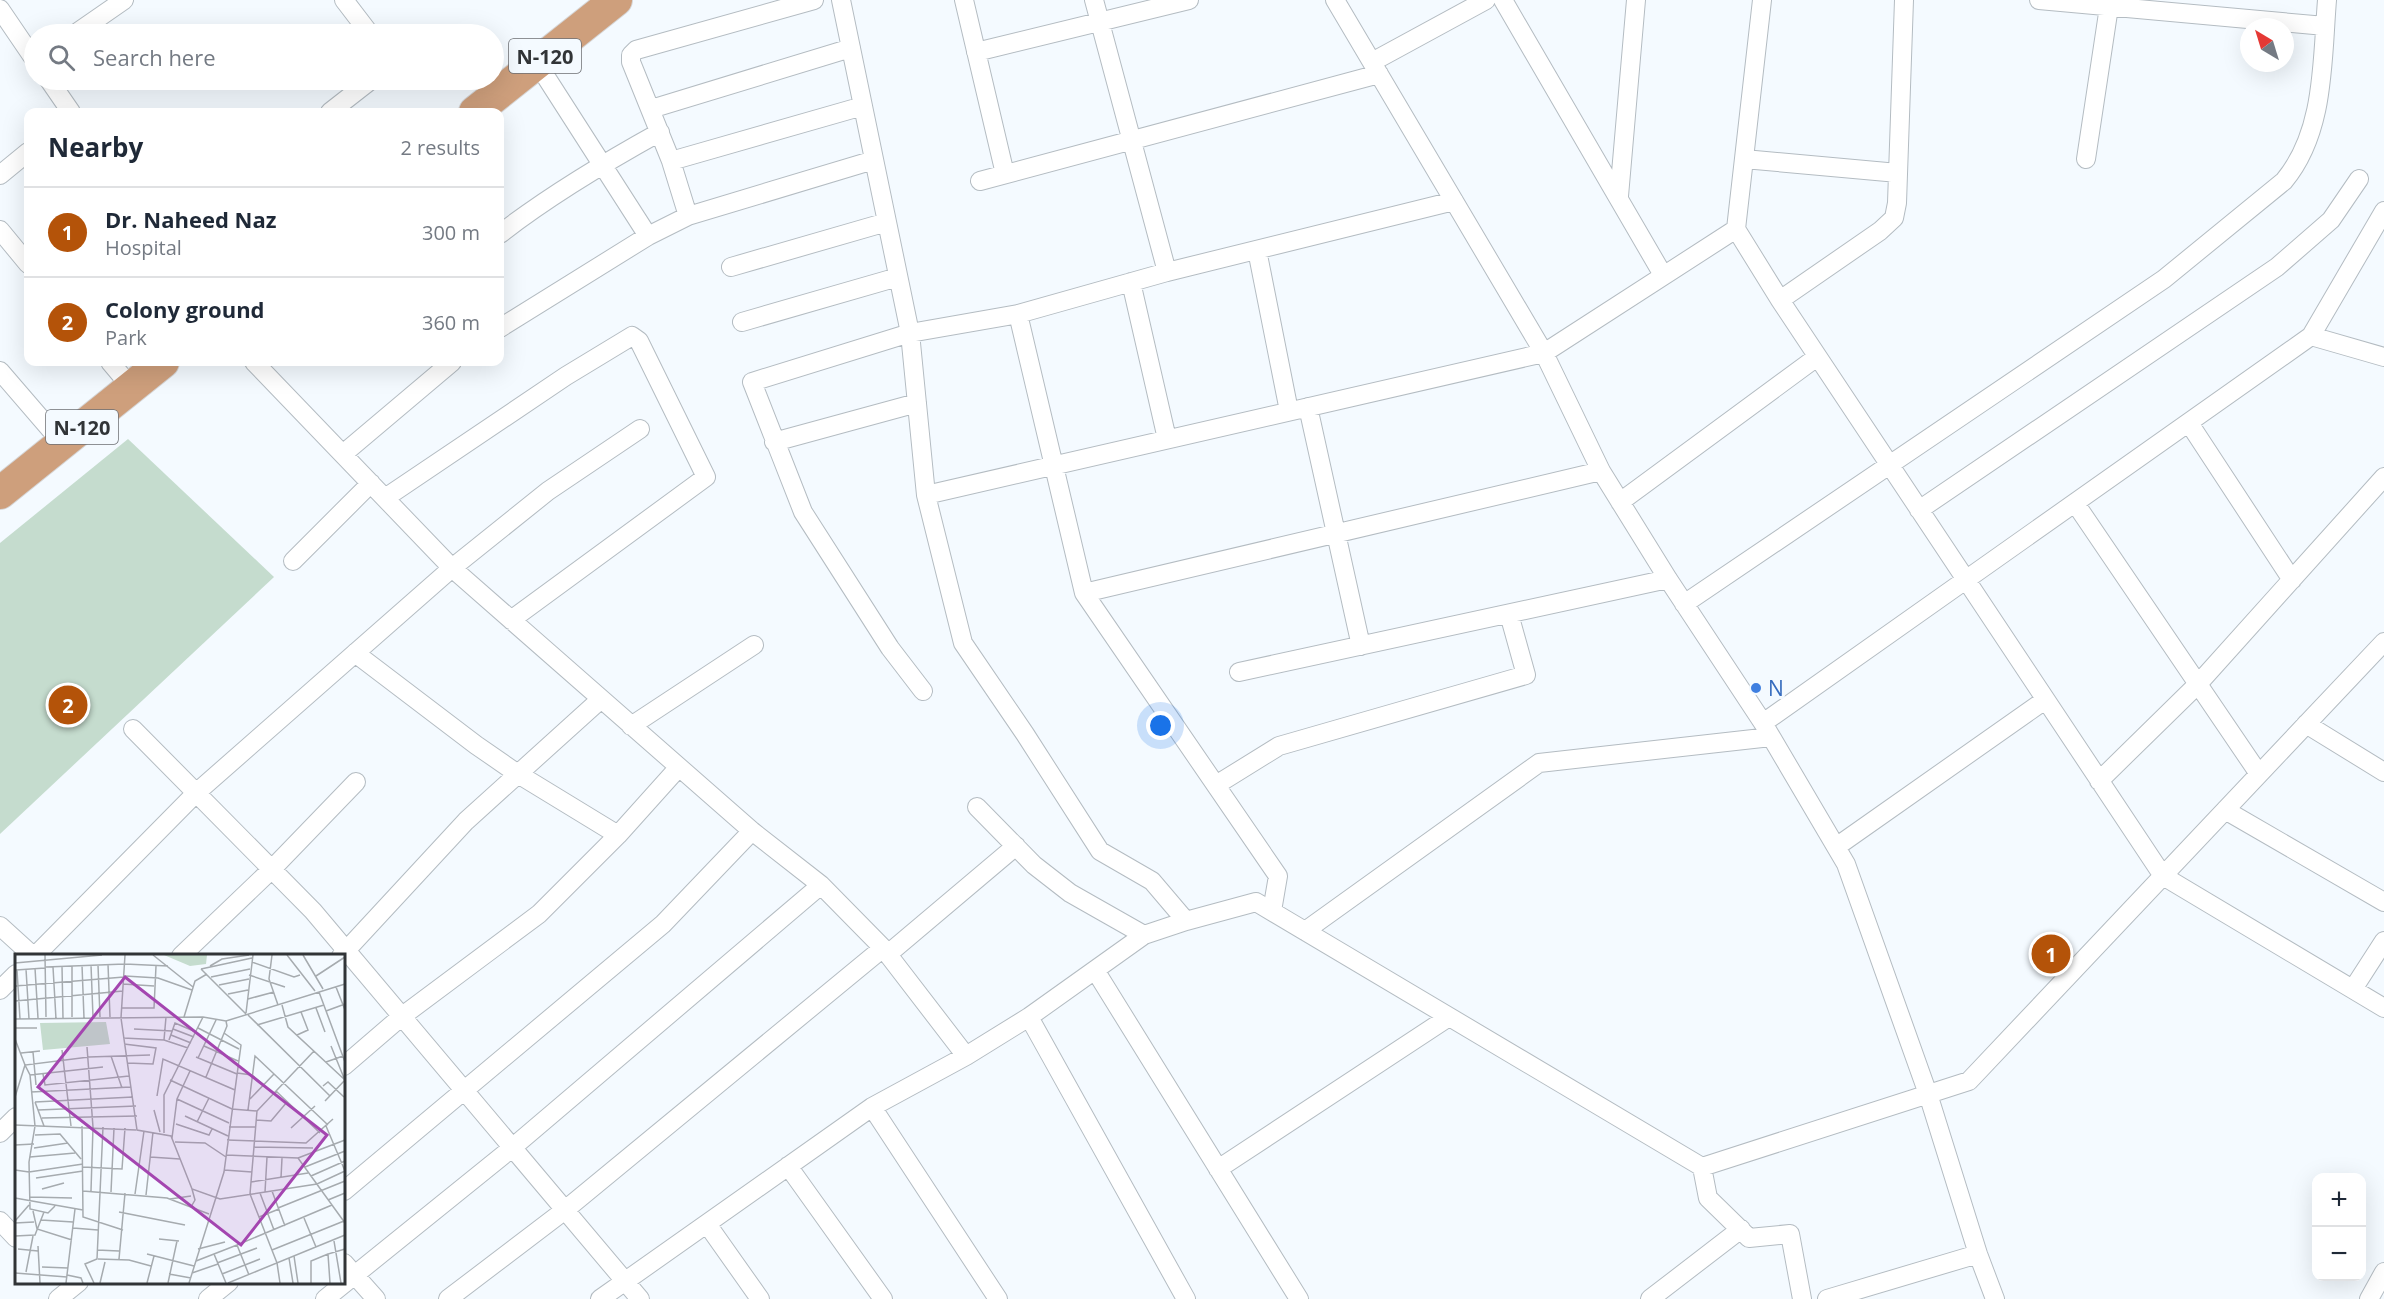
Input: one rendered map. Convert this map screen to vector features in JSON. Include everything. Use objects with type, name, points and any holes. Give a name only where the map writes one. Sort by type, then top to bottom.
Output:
[{"type":"highway","name":"N-120","points":[[504,89],[616,0]]},
{"type":"highway","name":"N-120","points":[[480,108],[503,90]]},
{"type":"highway","name":"N-120","points":[[2,487],[62,443],[158,366]]},
{"type":"street","points":[[89,24],[124,0]]},
{"type":"street","points":[[344,0],[362,24]]},
{"type":"street","points":[[688,216],[671,161],[631,62],[631,55],[636,50],[814,0]]},
{"type":"street","points":[[841,0],[910,333],[926,495],[963,643],[1100,851],[1152,880],[1186,921]]},
{"type":"street","points":[[964,0],[1005,174]]},
{"type":"street","points":[[1094,0],[1167,273]]},
{"type":"street","points":[[976,52],[1189,0]]},
{"type":"street","points":[[1335,0],[1544,353],[1601,471],[1684,604],[1767,730],[1846,864],[1928,1094],[1978,1254],[1995,1299]]},
{"type":"street","points":[[980,181],[1131,140],[1376,68],[1486,0]]},
{"type":"street","points":[[1503,0],[1664,275]]},
{"type":"street","points":[[1618,196],[1636,0]]},
{"type":"street","points":[[1762,0],[1736,229],[1817,357],[2163,876],[2384,1008]]},
{"type":"street","points":[[1780,300],[1880,231],[1894,218],[1898,173],[1904,0]]},
{"type":"street","points":[[2039,0],[2110,3],[2325,26]]},
{"type":"street","points":[[1684,604],[2164,279],[2284,181],[2296,167],[2318,107],[2326,0]]},
{"type":"street","points":[[2086,159],[2110,3]]},
{"type":"street","points":[[0,9],[24,44]]},
{"type":"street","points":[[651,109],[851,48]]},
{"type":"street","points":[[537,63],[648,236]]},
{"type":"street","points":[[55,90],[68,108]]},
{"type":"street","points":[[335,108],[358,90]]},
{"type":"street","points":[[671,161],[863,105]]},
{"type":"street","points":[[504,231],[528,212],[602,165],[660,132]]},
{"type":"street","points":[[0,175],[24,155]]},
{"type":"street","points":[[1744,159],[1898,173]]},
{"type":"street","points":[[504,326],[648,236],[688,216],[874,160]]},
{"type":"street","points":[[1920,510],[2277,267],[2331,220],[2359,179]]},
{"type":"street","points":[[923,691],[890,648],[803,512],[752,382],[910,333],[1018,314],[1131,282],[1454,201]]},
{"type":"street","points":[[1305,931],[1539,763],[1767,730],[1966,580],[2311,336],[2384,211]]},
{"type":"street","points":[[731,267],[887,222]]},
{"type":"street","points":[[926,495],[1544,353],[1736,229]]},
{"type":"street","points":[[0,230],[24,259]]},
{"type":"street","points":[[1257,250],[1290,411]]},
{"type":"street","points":[[741,322],[898,277]]},
{"type":"street","points":[[1131,282],[1167,439]]},
{"type":"street","points":[[1018,314],[1084,593],[1278,876],[1272,911]]},
{"type":"street","points":[[385,498],[566,376],[632,336],[639,341],[706,477],[511,620]]},
{"type":"street","points":[[2311,336],[2384,357]]},
{"type":"street","points":[[1620,502],[1817,357]]},
{"type":"street","points":[[113,366],[131,387]]},
{"type":"street","points":[[258,366],[452,568],[752,831],[821,885],[886,951],[966,1056]]},
{"type":"street","points":[[343,454],[447,366]]},
{"type":"street","points":[[0,371],[62,443]]},
{"type":"street","points":[[774,442],[917,403]]},
{"type":"street","points":[[1308,407],[1361,646]]},
{"type":"street","points":[[2189,423],[2292,580]]},
{"type":"street","points":[[36,954],[196,793],[452,568],[548,491],[640,429]]},
{"type":"street","points":[[1084,593],[1601,471]]},
{"type":"street","points":[[2099,781],[2198,684],[2384,477]]},
{"type":"street","points":[[293,561],[371,483]]},
{"type":"street","points":[[2074,503],[2259,774]]},
{"type":"street","points":[[1239,672],[1668,579]]},
{"type":"street","points":[[1216,784],[1280,746],[1526,675],[1509,614]]},
{"type":"street","points":[[1702,1167],[1969,1081],[2384,642]]},
{"type":"street","points":[[632,726],[754,645]]},
{"type":"street","points":[[355,653],[476,745],[518,774],[618,835]]},
{"type":"street","points":[[133,729],[313,911],[344,953],[466,821],[601,699]]},
{"type":"street","points":[[1836,847],[2045,699]]},
{"type":"street","points":[[2306,724],[2384,772]]},
{"type":"street","points":[[345,1065],[402,1017],[539,914],[618,835],[679,767]]},
{"type":"street","points":[[183,954],[272,869],[356,782]]},
{"type":"street","points":[[977,807],[1035,865],[1070,893],[1144,935]]},
{"type":"street","points":[[2225,810],[2384,902]]},
{"type":"street","points":[[345,1190],[663,924],[752,831]]},
{"type":"street","points":[[448,1299],[565,1210],[1016,846]]},
{"type":"street","points":[[376,1299],[349,1269],[512,1148],[821,885]]},
{"type":"street","points":[[600,1299],[872,1107],[966,1056],[1029,1017],[1144,935],[1256,902],[1702,1167],[1708,1198],[1749,1238],[1790,1234],[1802,1299]]},
{"type":"street","points":[[0,926],[32,954]]},
{"type":"street","points":[[2353,989],[2384,941]]},
{"type":"street","points":[[345,954],[402,1017],[640,1299]]},
{"type":"street","points":[[1095,970],[1299,1299]]},
{"type":"street","points":[[0,990],[15,975]]},
{"type":"street","points":[[1029,1017],[1186,1299]]},
{"type":"street","points":[[1218,1169],[1449,1017]]},
{"type":"street","points":[[872,1107],[998,1299]]},
{"type":"street","points":[[0,1133],[15,1118]]},
{"type":"street","points":[[788,1166],[883,1299]]},
{"type":"street","points":[[0,1221],[15,1237]]},
{"type":"street","points":[[707,1224],[760,1299]]},
{"type":"street","points":[[1650,1299],[1741,1230]]},
{"type":"street","points":[[1827,1299],[1978,1254]]},
{"type":"street","points":[[2369,1299],[2384,1272]]},
{"type":"street","points":[[58,1299],[77,1284]]},
{"type":"street","points":[[208,1299],[227,1284]]},
{"type":"street","points":[[325,1299],[337,1284]]},
{"type":"green space","points":[[128,439],[274,577],[0,834],[0,543]]},
{"type":"place","name":"N","points":[[1756,688]]},
{"type":"place","name":"Colony ground","points":[[68,705]]},
{"type":"place","name":"Dr. Naheed Naz","points":[[2051,954]]}]
